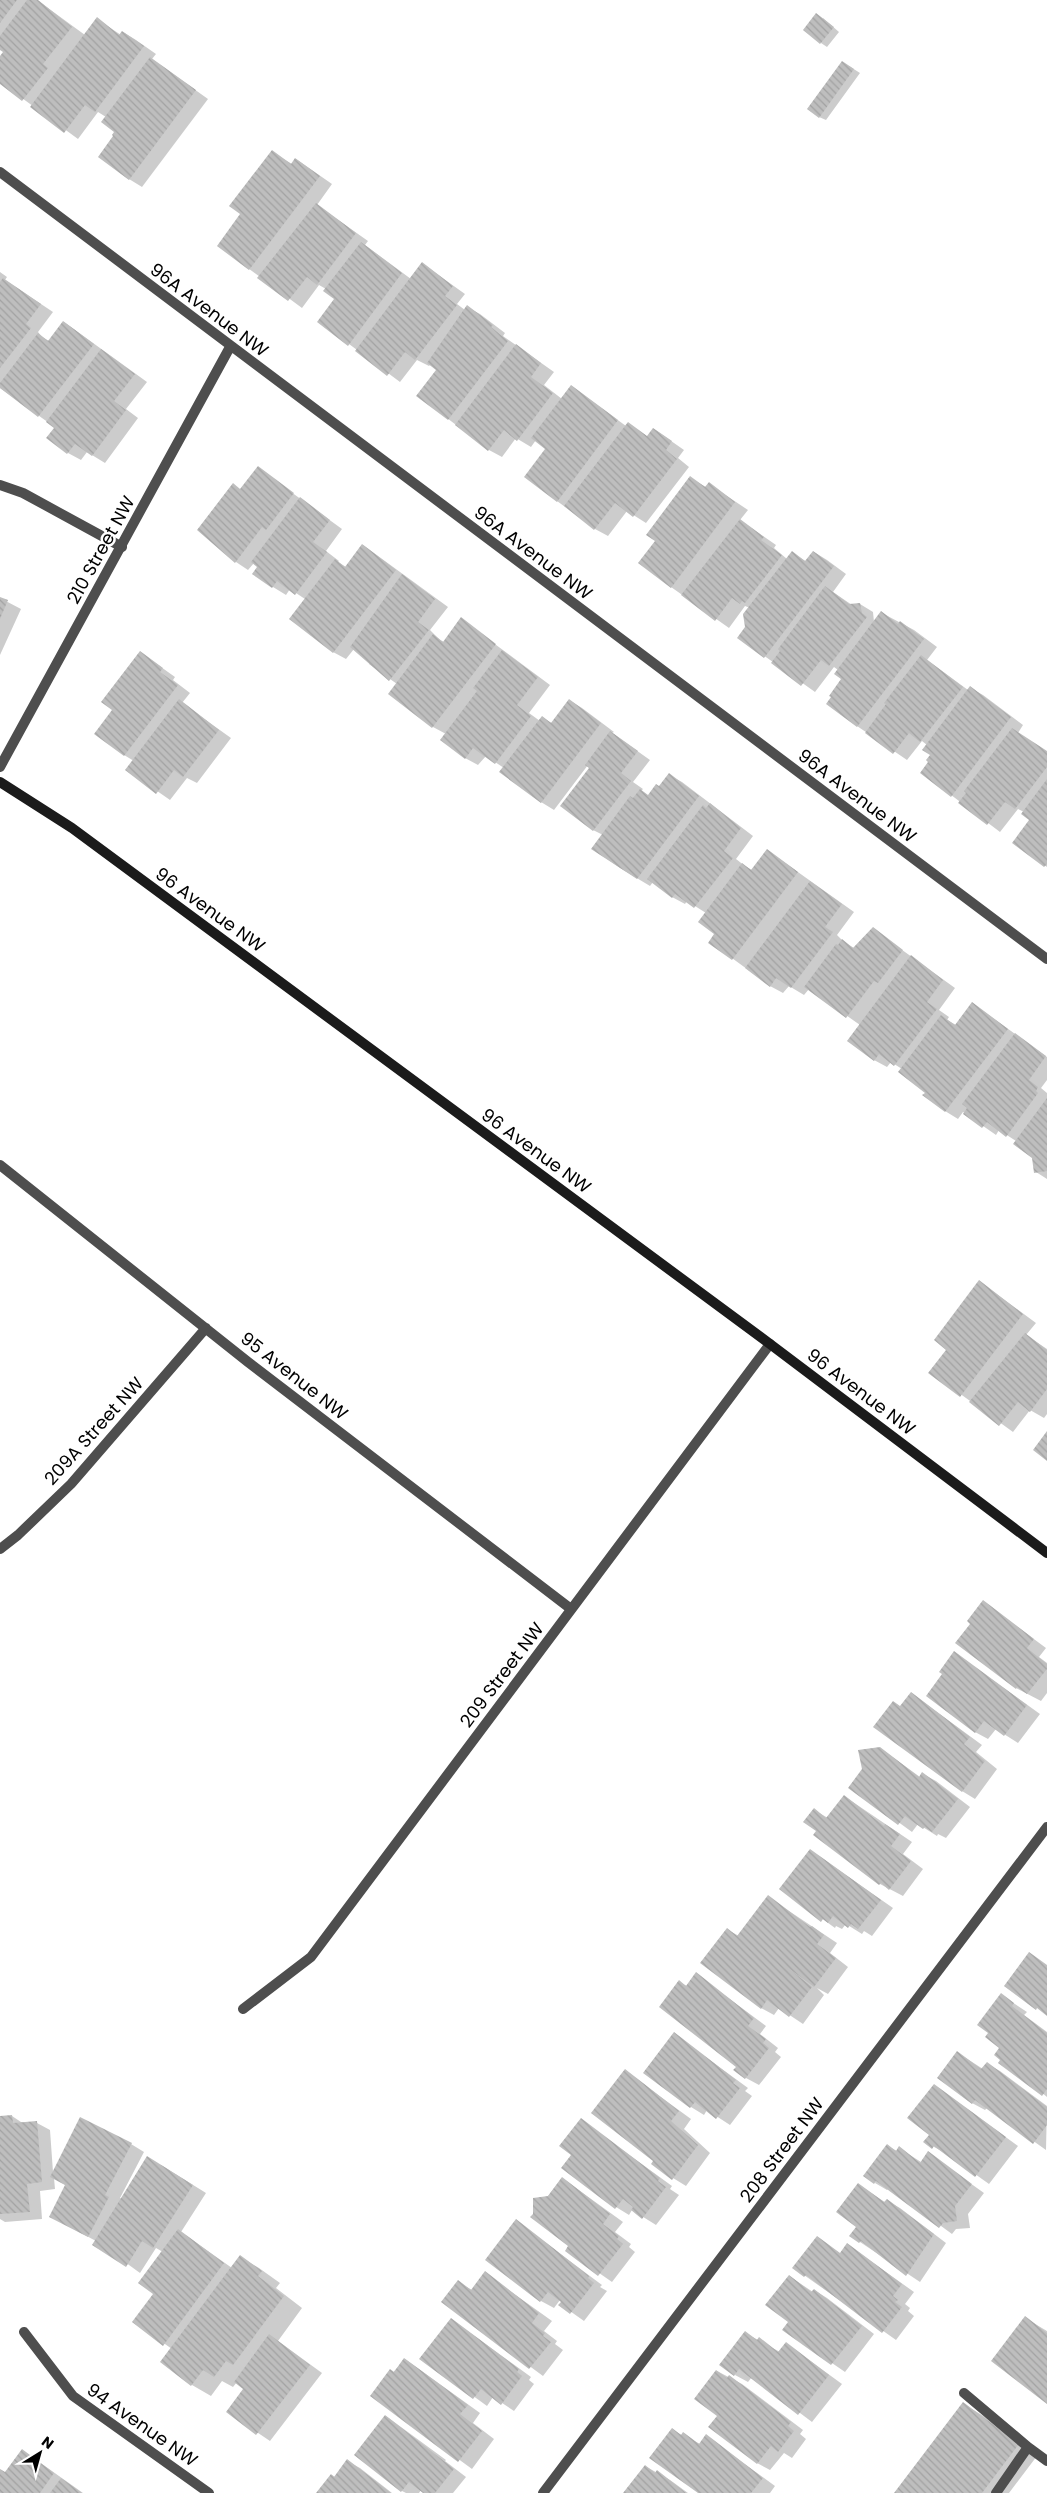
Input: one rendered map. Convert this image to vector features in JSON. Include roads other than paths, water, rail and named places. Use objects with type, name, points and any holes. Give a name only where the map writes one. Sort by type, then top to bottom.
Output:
[{"type":"street","name":"96A Avenue NW","points":[[0,172],[230,347],[1047,959]]},
{"type":"street","name":"210 Street NW","points":[[0,767],[230,347]]},
{"type":"street","points":[[0,485],[23,493],[122,547]]},
{"type":"street","name":"96 Avenue NW","points":[[0,782],[72,828],[770,1344],[1047,1553]]},
{"type":"street","name":"95 Avenue NW","points":[[0,1165],[206,1328],[571,1609]]},
{"type":"street","name":"209A Street NW","points":[[0,1549],[18,1535],[71,1484],[206,1328]]},
{"type":"street","name":"209 Street NW","points":[[243,2009],[312,1956],[770,1344]]},
{"type":"street","name":"208 Street NW","points":[[543,2493],[1047,1827]]},
{"type":"street","name":"94 Avenue NW","points":[[24,2332],[73,2396],[209,2493]]},
{"type":"street","points":[[964,2393],[1028,2448],[1047,2461]]},
{"type":"street","points":[[996,2493],[1028,2448]]}]
